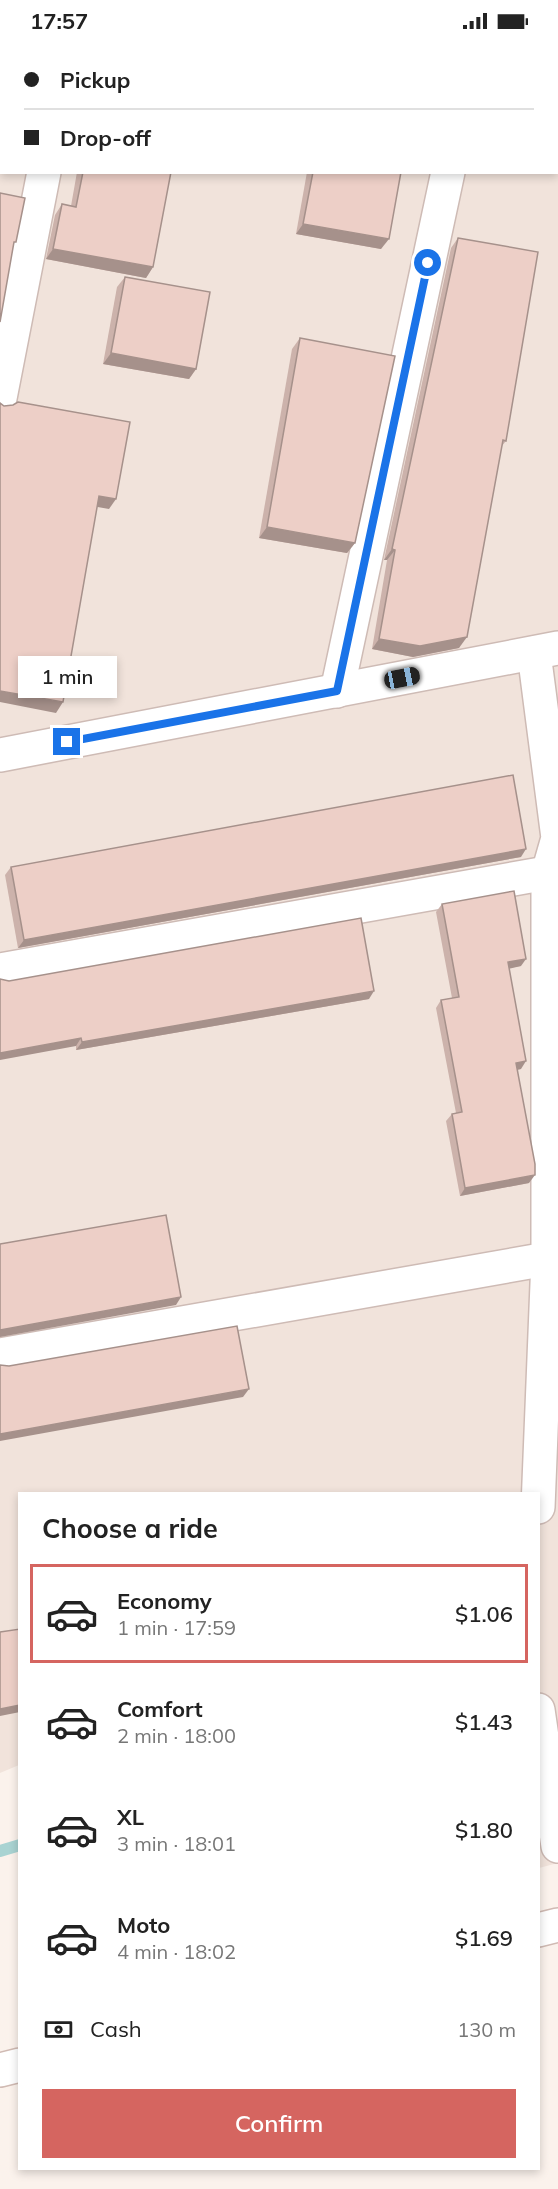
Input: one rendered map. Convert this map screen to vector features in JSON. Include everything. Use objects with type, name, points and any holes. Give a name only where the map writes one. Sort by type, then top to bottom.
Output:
[{"type":"street","points":[[0,398],[44,174]]},
{"type":"street","points":[[337,691],[448,174]]},
{"type":"street","points":[[0,755],[546,650],[558,838],[553,872],[553,1258],[539,1492]]},
{"type":"street","points":[[0,970],[553,872]]},
{"type":"street","points":[[0,1354],[553,1258]]},
{"type":"street","points":[[540,1724],[558,1846]]},
{"type":"street","points":[[540,1930],[558,1925]]},
{"type":"street","points":[[0,2070],[18,2066]]},
{"type":"shaded area","points":[[0,174],[558,174],[558,1863],[540,1868],[540,1492],[18,1492],[18,1765],[0,1773]]},
{"type":"building","points":[[83,174],[171,174],[153,267],[53,249],[62,204],[76,207]]},
{"type":"building","points":[[313,174],[401,174],[389,239],[303,224]]},
{"type":"building","points":[[0,193],[25,198],[16,242],[14,242],[0,322]]},
{"type":"building","points":[[458,238],[538,252],[506,441],[503,440],[467,637],[420,646],[379,639],[395,550],[392,549]]},
{"type":"building","points":[[125,277],[210,292],[196,369],[111,353]]},
{"type":"building","points":[[300,338],[395,356],[355,543],[267,527]]},
{"type":"building","points":[[18,402],[130,422],[116,499],[99,496],[63,702],[0,691],[0,403],[4,406]]},
{"type":"building","points":[[513,775],[526,849],[24,940],[11,867]]},
{"type":"building","points":[[514,891],[526,959],[508,962],[526,1061],[516,1063],[535,1164],[535,1175],[465,1188],[452,1114],[462,1112],[441,1000],[459,997],[442,904]]},
{"type":"building","points":[[361,918],[374,991],[82,1042],[81,1038],[0,1053],[0,979],[9,981]]},
{"type":"building","points":[[166,1215],[181,1297],[0,1330],[0,1244]]},
{"type":"building","points":[[237,1326],[249,1389],[0,1434],[0,1365],[9,1366]]},
{"type":"building","points":[[18,1629],[18,1705],[0,1709],[0,1632]]},
{"type":"waterway","points":[[0,1851],[18,1846]]},
{"type":"route","points":[[67,742],[337,691],[428,263]]}]
